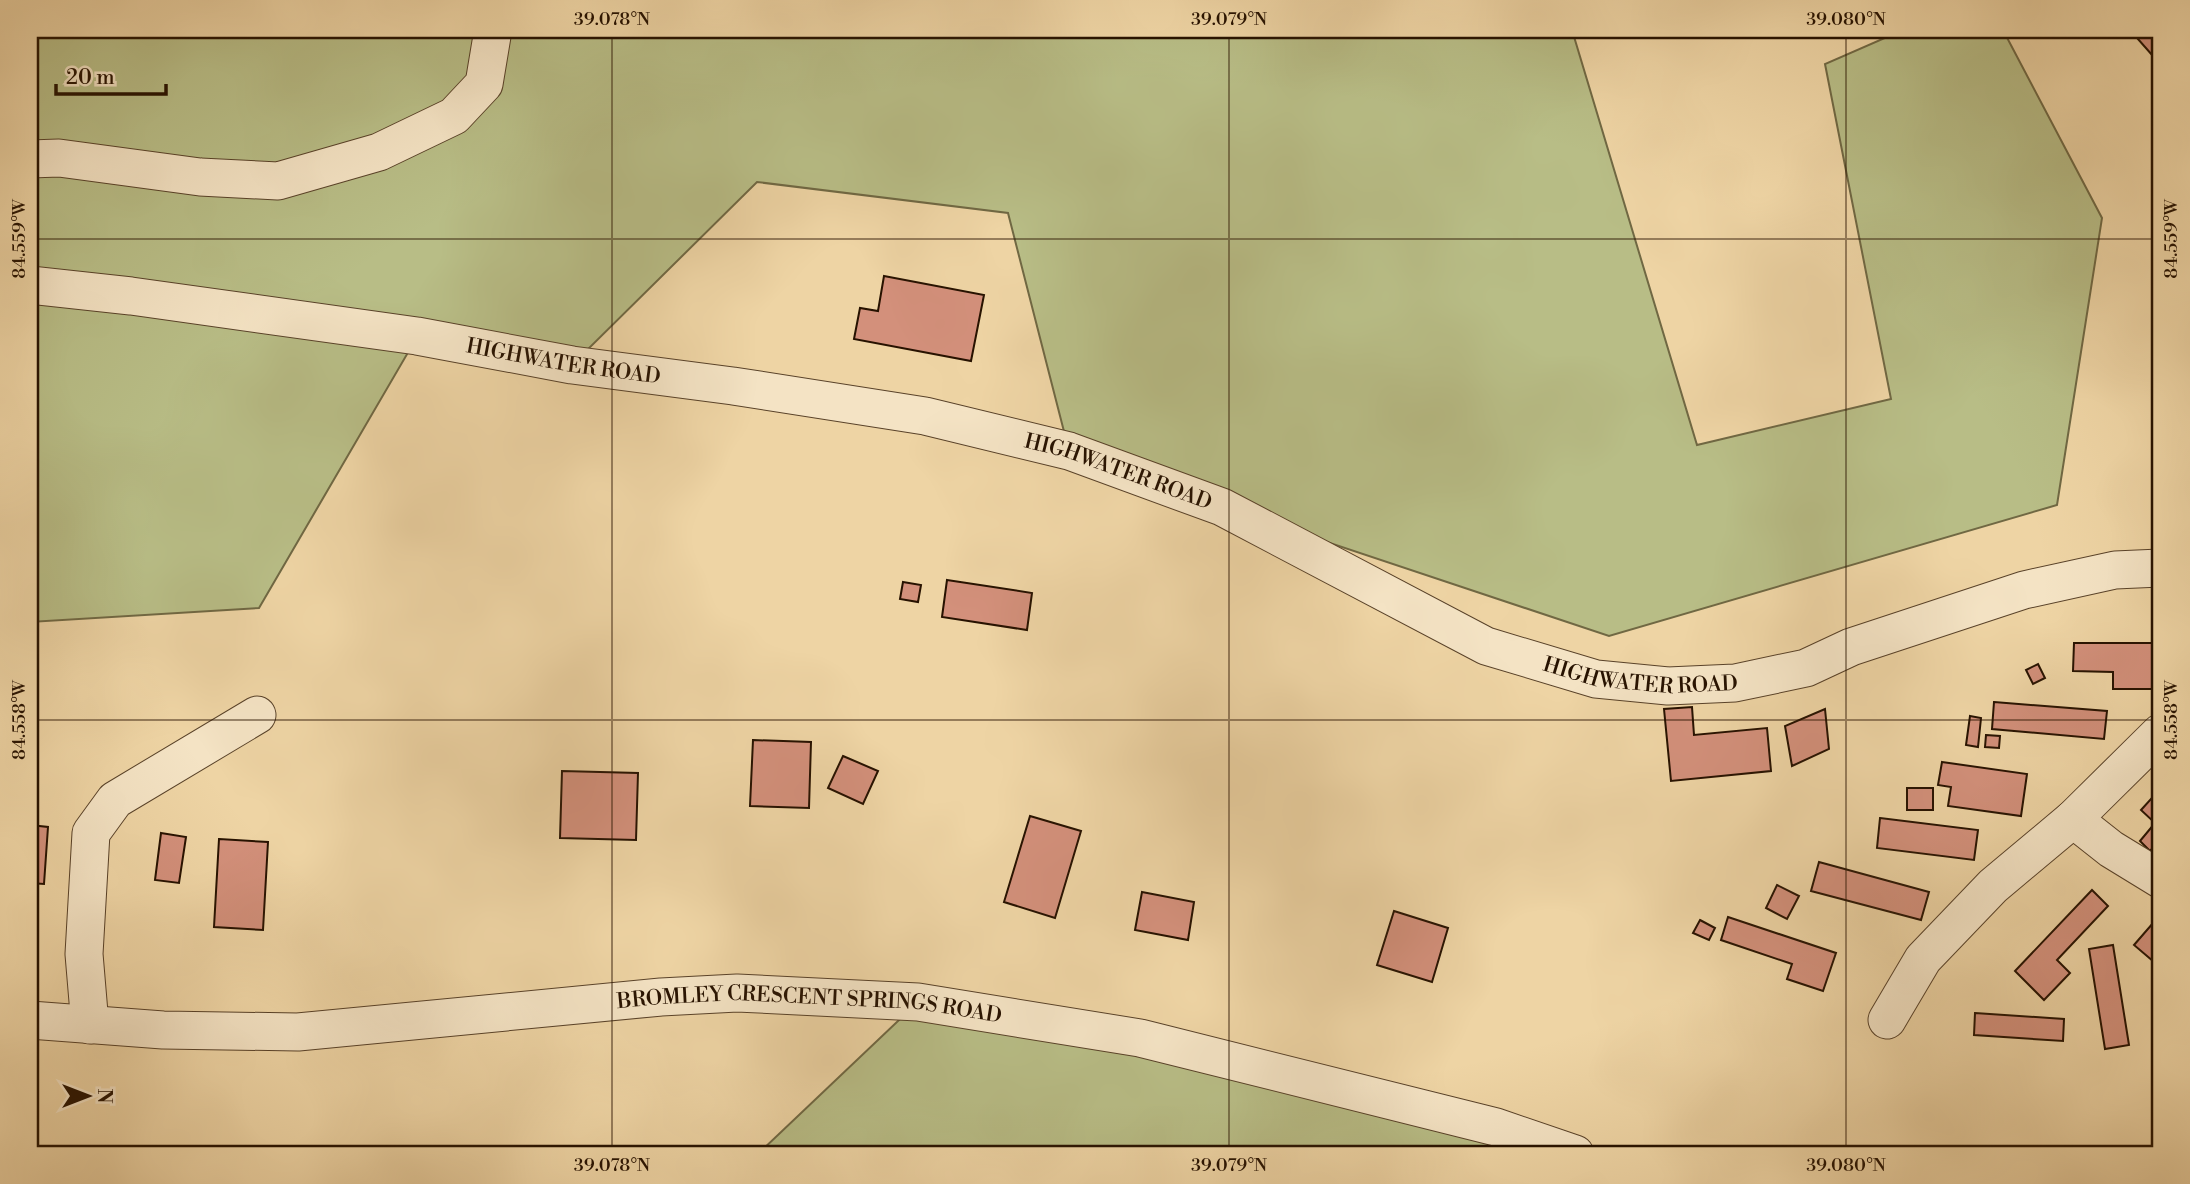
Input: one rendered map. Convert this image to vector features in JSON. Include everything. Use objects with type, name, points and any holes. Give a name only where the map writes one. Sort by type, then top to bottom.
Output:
[{"type":"street","points":[[30,159],[59,158],[200,177],[278,181],[379,152],[454,116],[484,85],[493,30]]},
{"type":"street","name":"HIGHWATER ROAD","points":[[30,285],[131,296],[417,336],[572,365],[733,386],[925,416],[1069,451],[1222,507],[1486,646],[1596,679],[1668,686],[1735,683],[1806,668],[1851,648],[2024,590],[2115,570],[2160,568]]},
{"type":"street","points":[[90,1025],[84,954],[91,833],[115,800],[257,715]]},
{"type":"street","points":[[1886,1020],[1923,959],[1993,886],[2073,819],[2160,733]]},
{"type":"street","points":[[2073,819],[2111,849],[2160,879]]},
{"type":"street","name":"BROMLEY CRESCENT SPRINGS ROAD","points":[[30,1020],[90,1025],[298,1032],[648,998],[737,993],[918,1002],[1176,1047],[1496,1127],[1575,1154]]},
{"type":"green space","points":[[30,30],[1572,30],[1697,445],[1891,399],[1825,64],[1903,30],[2003,30],[2102,218],[2057,505],[1609,636],[1222,507],[1069,451],[1008,213],[757,182],[572,365],[417,337],[259,608],[30,622]]},
{"type":"green space","points":[[918,1002],[1496,1127],[1602,1154],[758,1154]]},
{"type":"building","points":[[2130,30],[2160,30],[2160,64]]},
{"type":"building","points":[[884,276],[984,295],[971,361],[854,339],[860,308],[878,311]]},
{"type":"building","points":[[947,580],[1032,593],[1027,630],[942,617]]},
{"type":"building","points":[[903,582],[921,585],[918,602],[900,599]]},
{"type":"building","points":[[2074,643],[2160,643],[2160,674],[2154,673],[2154,689],[2113,689],[2113,672],[2073,671]]},
{"type":"building","points":[[2038,664],[2045,678],[2033,684],[2026,670]]},
{"type":"building","points":[[1994,702],[2107,711],[2104,739],[1992,729]]},
{"type":"building","points":[[1692,707],[1694,735],[1767,728],[1771,771],[1671,781],[1664,709]]},
{"type":"building","points":[[1825,709],[1829,749],[1792,766],[1785,726]]},
{"type":"building","points":[[1970,716],[1981,718],[1978,747],[1966,745]]},
{"type":"building","points":[[1986,735],[2000,736],[1999,748],[1985,747]]},
{"type":"building","points":[[753,740],[811,742],[809,808],[750,806]]},
{"type":"building","points":[[843,756],[878,771],[863,804],[828,788]]},
{"type":"building","points":[[1942,762],[2027,774],[2021,816],[1948,806],[1951,787],[1938,785]]},
{"type":"building","points":[[562,771],[638,773],[636,840],[560,838]]},
{"type":"building","points":[[1907,788],[1933,788],[1933,810],[1907,810]]},
{"type":"building","points":[[2160,789],[2160,840],[2150,851],[2140,841],[2155,823],[2141,810]]},
{"type":"building","points":[[1030,816],[1081,831],[1055,918],[1004,902]]},
{"type":"building","points":[[1880,818],[1978,830],[1974,860],[1877,848]]},
{"type":"building","points":[[30,825],[48,827],[44,884],[30,883]]},
{"type":"building","points":[[161,833],[186,837],[179,883],[155,880]]},
{"type":"building","points":[[219,839],[268,842],[263,930],[214,927]]},
{"type":"building","points":[[1819,862],[1929,892],[1921,920],[1811,891]]},
{"type":"building","points":[[1777,885],[1799,896],[1787,919],[1766,908]]},
{"type":"building","points":[[2092,890],[2108,906],[2057,960],[2070,973],[2044,1000],[2015,971]]},
{"type":"building","points":[[1142,892],[1194,902],[1188,940],[1135,930]]},
{"type":"building","points":[[1394,911],[1448,928],[1432,982],[1377,965]]},
{"type":"building","points":[[2160,915],[2160,967],[2134,945]]},
{"type":"building","points":[[1728,917],[1836,953],[1823,991],[1787,979],[1792,964],[1721,940]]},
{"type":"building","points":[[1700,920],[1715,928],[1709,940],[1693,933]]},
{"type":"building","points":[[2113,945],[2129,1045],[2105,1049],[2089,949]]},
{"type":"building","points":[[1975,1013],[2064,1019],[2063,1041],[1974,1035]]}]
